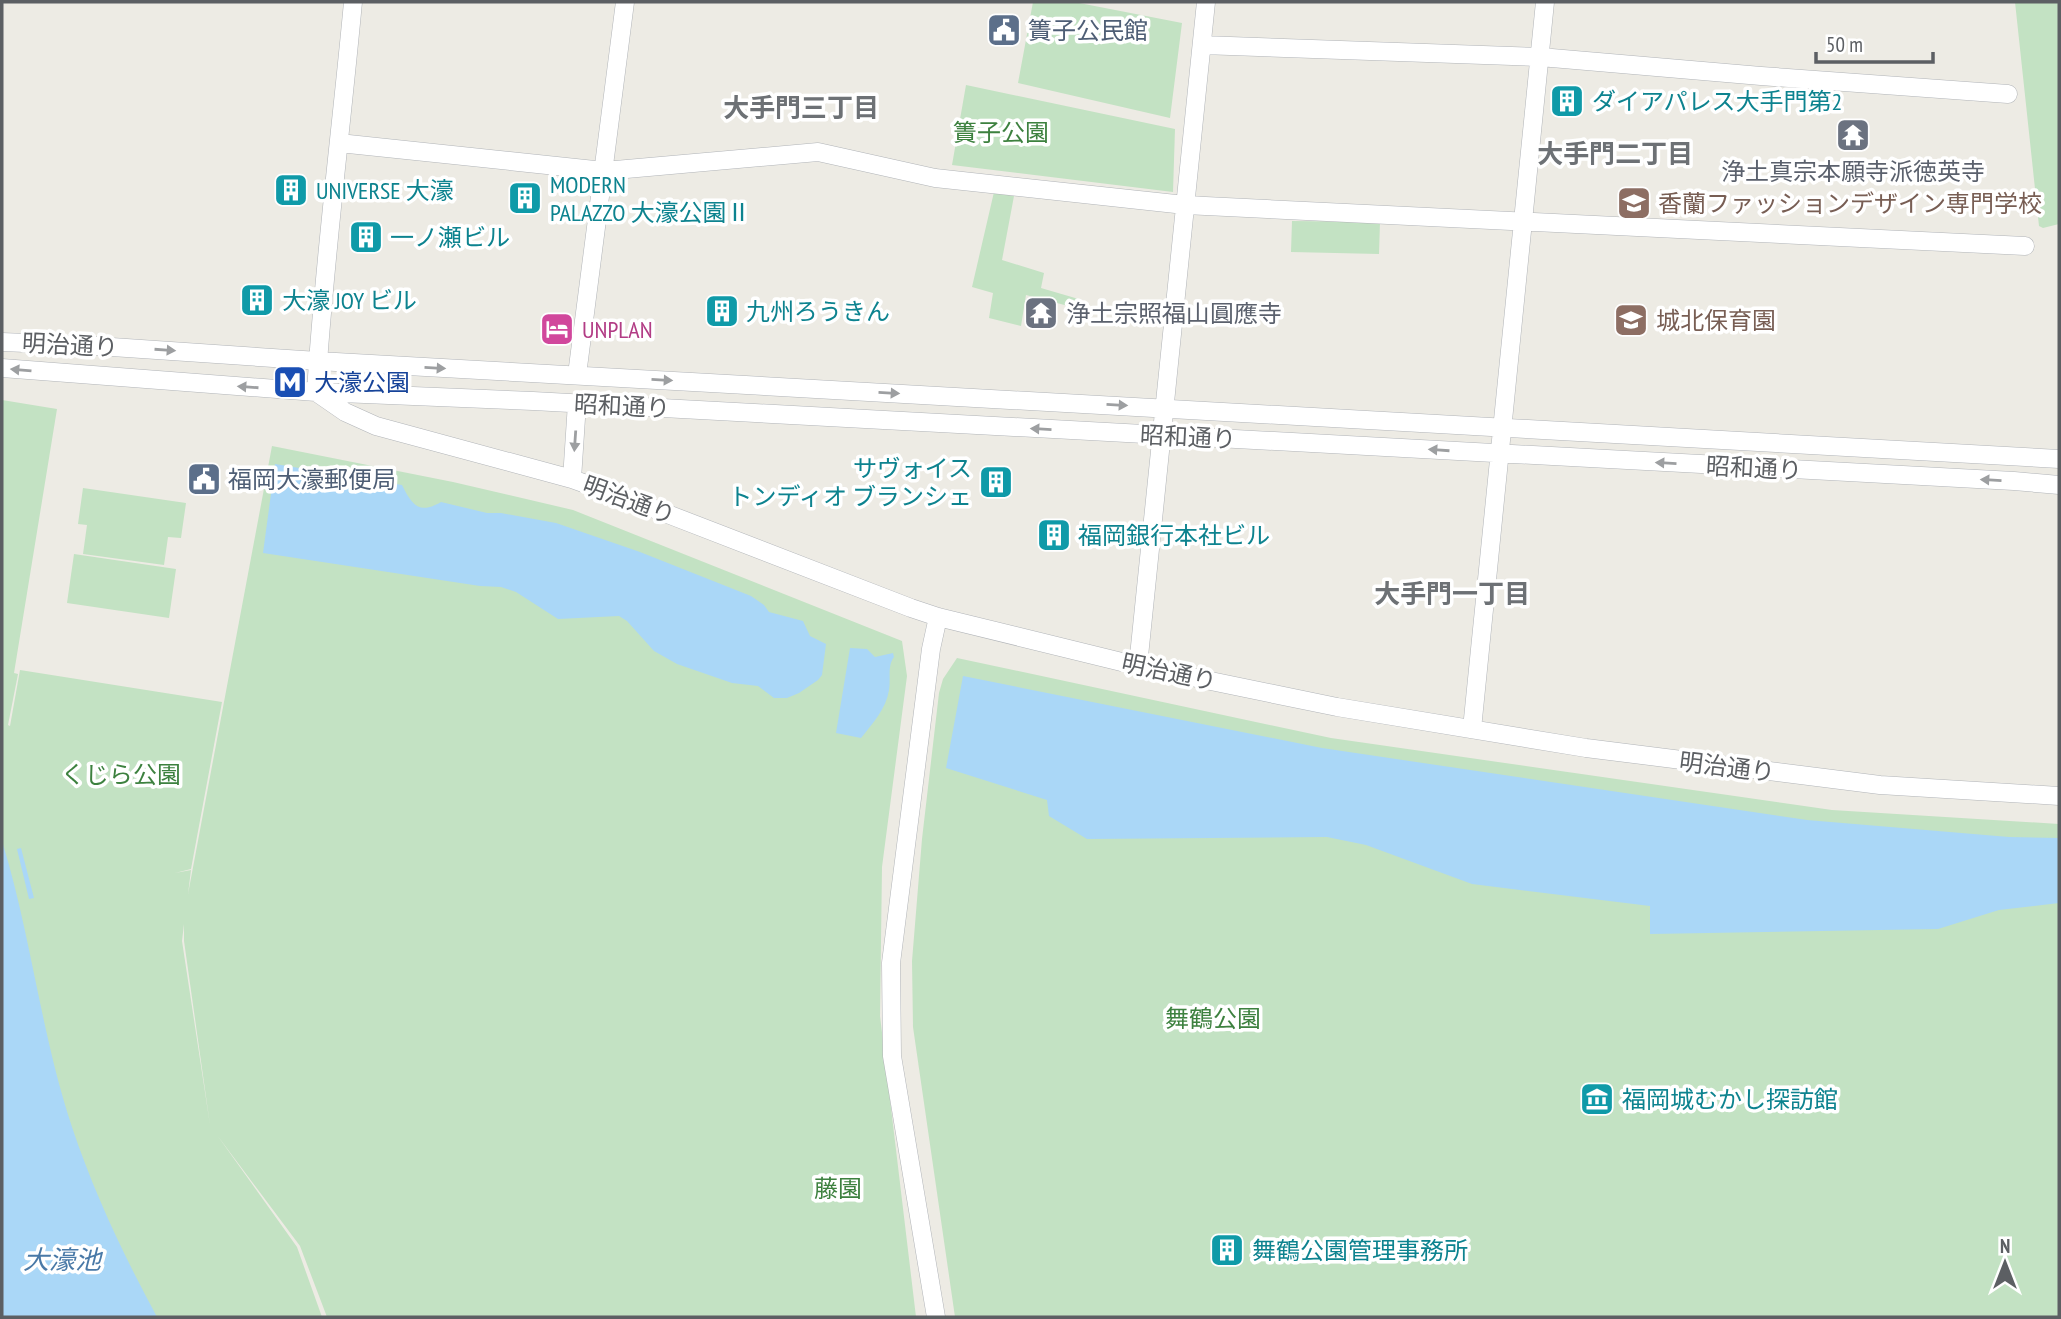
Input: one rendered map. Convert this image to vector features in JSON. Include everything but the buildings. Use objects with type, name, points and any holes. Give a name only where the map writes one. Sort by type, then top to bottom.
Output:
[{"type":"street","points":[[316,392],[325,266],[353,2]]},
{"type":"street","points":[[577,375],[625,2]]},
{"type":"street","points":[[1138,666],[1206,2]]},
{"type":"street","points":[[1472,729],[1545,2]]},
{"type":"street","points":[[1202,45],[1540,57],[2008,94]]},
{"type":"street","points":[[339,143],[604,171],[818,152],[936,178],[1185,205],[2025,246]]},
{"type":"street","name":"明治通り","points":[[2,342],[111,346],[318,361]]},
{"type":"street","name":"昭和通り","points":[[318,361],[2059,459]]},
{"type":"street","name":"明治通り","points":[[2,368],[316,392],[345,412],[376,426],[572,479],[639,502],[850,586],[938,617],[1138,666],[1337,707],[1586,748],[1880,785],[2059,796]]},
{"type":"street","name":"昭和通り","points":[[316,392],[577,403],[2059,485]]},
{"type":"street","points":[[572,479],[577,403]]},
{"type":"street","points":[[936,1317],[892,1056],[891,963],[931,649],[938,617]]},
{"type":"green space","points":[[1033,2],[1074,2],[1182,23],[1170,118],[1018,83]]},
{"type":"green space","points":[[2015,2],[2059,2],[2059,224],[2043,228],[2039,226]]},
{"type":"green space","name":"簀子公園","points":[[966,85],[1175,129],[1173,192],[952,165]]},
{"type":"green space","points":[[994,192],[1014,196],[1002,260],[1044,273],[1041,288],[1082,300],[1080,309],[1026,295],[1021,326],[989,318],[993,293],[972,287]]},
{"type":"green space","points":[[1292,221],[1380,222],[1379,254],[1291,252]]},
{"type":"green space","points":[[2,400],[57,409],[8,725],[10,726],[20,670],[222,702],[191,869],[175,873],[191,870],[188,894],[272,446],[453,482],[573,510],[902,641],[907,676],[882,867],[880,1016],[916,1317],[327,1317],[300,1246],[217,1135],[297,1247],[322,1317],[2,1317]],"holes":[[[184,924],[184,941],[210,1125],[182,941]]]},
{"type":"green space","points":[[83,488],[186,503],[181,538],[168,537],[164,565],[83,554],[87,525],[78,524]]},
{"type":"green space","points":[[74,554],[176,569],[169,618],[67,603]]},
{"type":"green space","name":"舞鶴公園","points":[[957,658],[1331,738],[1832,810],[2059,824],[2059,1317],[955,1317],[913,1027],[912,961],[922,839],[939,693],[943,679]]},
{"type":"water","points":[[275,464],[402,485],[413,503],[422,508],[441,502],[487,513],[556,523],[640,552],[751,596],[769,612],[803,621],[810,636],[826,644],[822,675],[799,693],[787,698],[774,698],[758,686],[732,683],[677,664],[654,651],[627,621],[619,616],[558,619],[516,592],[501,587],[263,553]]},
{"type":"water","points":[[850,648],[867,649],[875,657],[893,653],[894,657],[885,703],[861,738],[836,733]]},
{"type":"water","points":[[963,676],[1322,748],[1807,820],[2009,837],[2059,838],[2059,903],[1999,910],[1938,929],[1650,934],[1650,906],[1472,884],[1366,845],[1327,837],[1087,839],[1049,816],[1047,800],[946,768]]},
{"type":"water","name":"大濠池","points":[[2,841],[21,912],[52,1056],[72,1127],[110,1224],[157,1317],[2,1317]]},
{"type":"water","points":[[21,848],[34,898],[29,899],[17,849]]},
{"type":"place","name":"簀子公民館","points":[[1004,30]]},
{"type":"place","name":"ダイアパレス大手門第2","points":[[1567,101]]},
{"type":"place","name":"浄土真宗本願寺派徳英寺","points":[[1853,135]]},
{"type":"place","name":"UNIVERSE 大濠","points":[[291,190]]},
{"type":"place","name":"MODERN PALAZZO 大濠公園Ⅱ","points":[[525,198]]},
{"type":"place","name":"香蘭ファッションデザイン専門学校","points":[[1634,203]]},
{"type":"place","name":"一ノ瀬ビル","points":[[366,237]]},
{"type":"place","name":"大濠 JOY ビル","points":[[257,300]]},
{"type":"place","name":"九州ろうきん","points":[[722,311]]},
{"type":"place","name":"浄土宗照福山圓應寺","points":[[1041,313]]},
{"type":"place","name":"城北保育園","points":[[1631,320]]},
{"type":"place","name":"UNPLAN","points":[[557,329]]},
{"type":"place","name":"大濠公園","points":[[290,382]]},
{"type":"place","name":"福岡大濠郵便局","points":[[204,479]]},
{"type":"place","name":"サヴォイス トンディオ ブランシェ","points":[[996,482]]},
{"type":"place","name":"福岡銀行本社ビル","points":[[1054,535]]},
{"type":"place","name":"福岡城むかし探訪館","points":[[1597,1099]]},
{"type":"place","name":"舞鶴公園管理事務所","points":[[1227,1250]]},
{"type":"district","name":"大手門三丁目","points":[[801,107]]},
{"type":"district","name":"大手門二丁目","points":[[1615,153]]},
{"type":"district","name":"大手門一丁目","points":[[1452,593]]},
{"type":"park label","name":"くじら公園","points":[[121,774]]},
{"type":"park label","name":"藤園","points":[[838,1188]]}]
